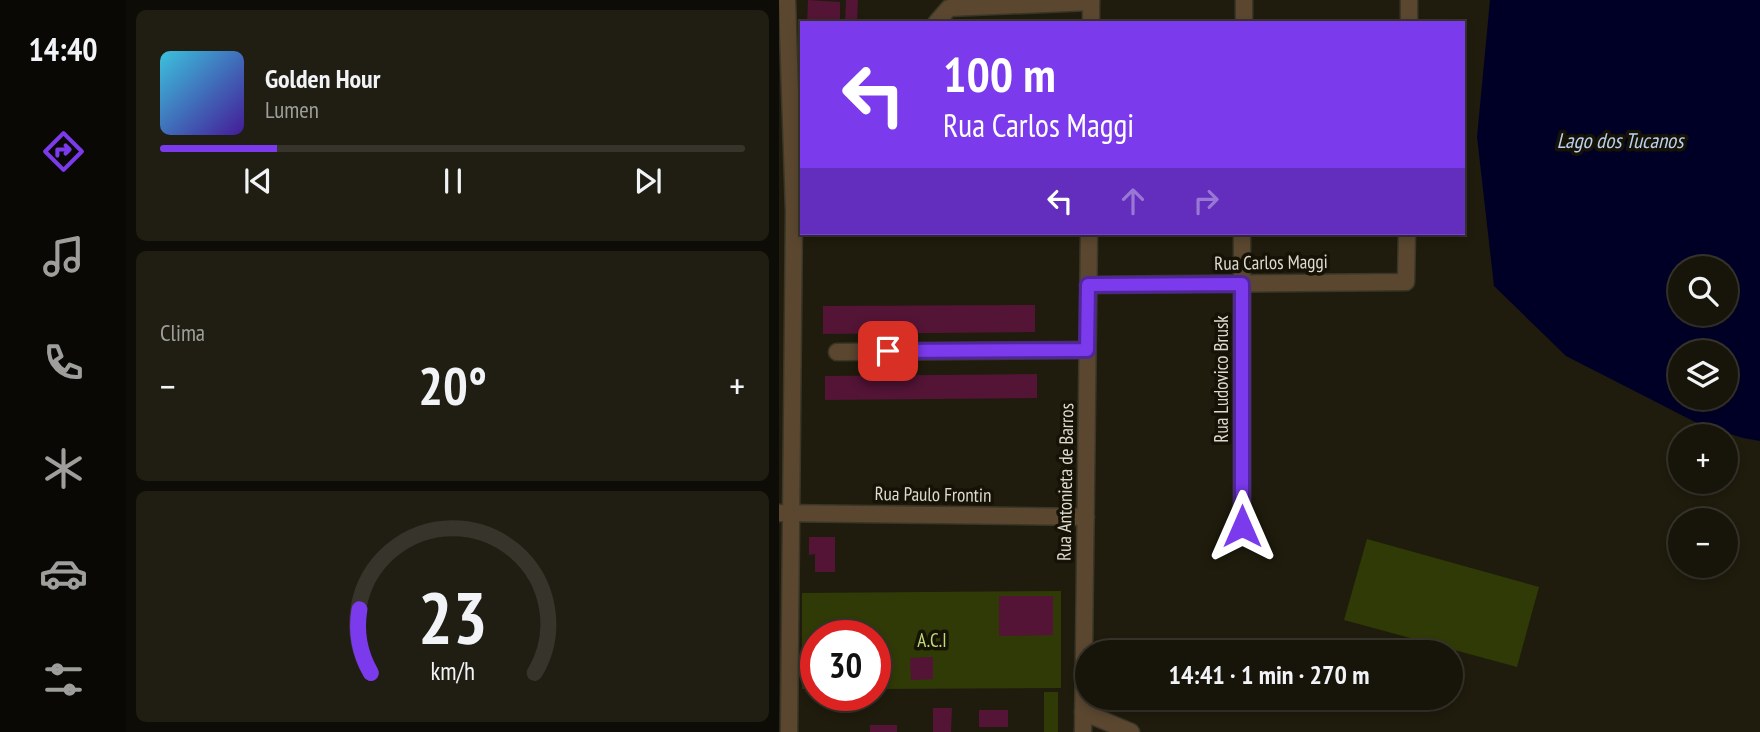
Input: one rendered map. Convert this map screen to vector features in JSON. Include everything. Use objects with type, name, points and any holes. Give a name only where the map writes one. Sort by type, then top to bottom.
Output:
[{"type":"street","points":[[787,0],[791,212],[785,512],[789,732]]},
{"type":"street","points":[[1244,0],[1244,21]]},
{"type":"street","points":[[1409,21],[1410,0]]},
{"type":"street","points":[[938,21],[949,8],[1091,1],[1091,21]]},
{"type":"street","name":"Rua Antonieta de Barros","points":[[1083,732],[1089,235]]},
{"type":"street","name":"Rua Ludovico Brusk","points":[[1242,526],[1243,235]]},
{"type":"street","name":"Rua Carlos Maggi","points":[[1088,285],[1406,282],[1407,235]]},
{"type":"street","points":[[837,352],[1087,350]]},
{"type":"street","name":"Rua Paulo Frontin","points":[[785,512],[1086,517]]},
{"type":"street","points":[[1083,712],[1131,732]]},
{"type":"green space","points":[[1367,539],[1539,587],[1517,667],[1463,652],[1463,640],[1418,640],[1344,620]]},
{"type":"green space","name":"A.C.I","points":[[1061,591],[1061,688],[891,689],[891,620],[802,620],[802,593]]},
{"type":"green space","points":[[1044,692],[1058,692],[1058,732],[1044,732]]},
{"type":"water","name":"Lago dos Tucanos","points":[[1490,0],[1760,0],[1760,441],[1738,436],[1738,424],[1699,424],[1672,410],[1738,410],[1738,340],[1668,340],[1668,408],[1566,356],[1494,286],[1477,137]]},
{"type":"building","points":[[808,0],[840,2],[840,21],[807,21]]},
{"type":"building","points":[[846,0],[858,0],[857,21],[845,21]]},
{"type":"building","points":[[1035,305],[1035,332],[823,334],[823,306]]},
{"type":"building","points":[[1037,374],[1037,398],[825,400],[825,376]]},
{"type":"building","points":[[809,537],[835,537],[835,572],[815,572],[815,554],[809,555]]},
{"type":"building","points":[[999,596],[1053,596],[1053,635],[999,636]]},
{"type":"building","points":[[933,657],[933,679],[911,680],[910,658]]},
{"type":"building","points":[[933,708],[952,708],[951,732],[933,732]]},
{"type":"building","points":[[979,710],[1008,710],[1008,727],[979,727]]},
{"type":"building","points":[[870,725],[897,725],[897,732],[870,732]]},
{"type":"route","points":[[888,351],[1087,350],[1088,285],[1242,284],[1242,526]]}]
